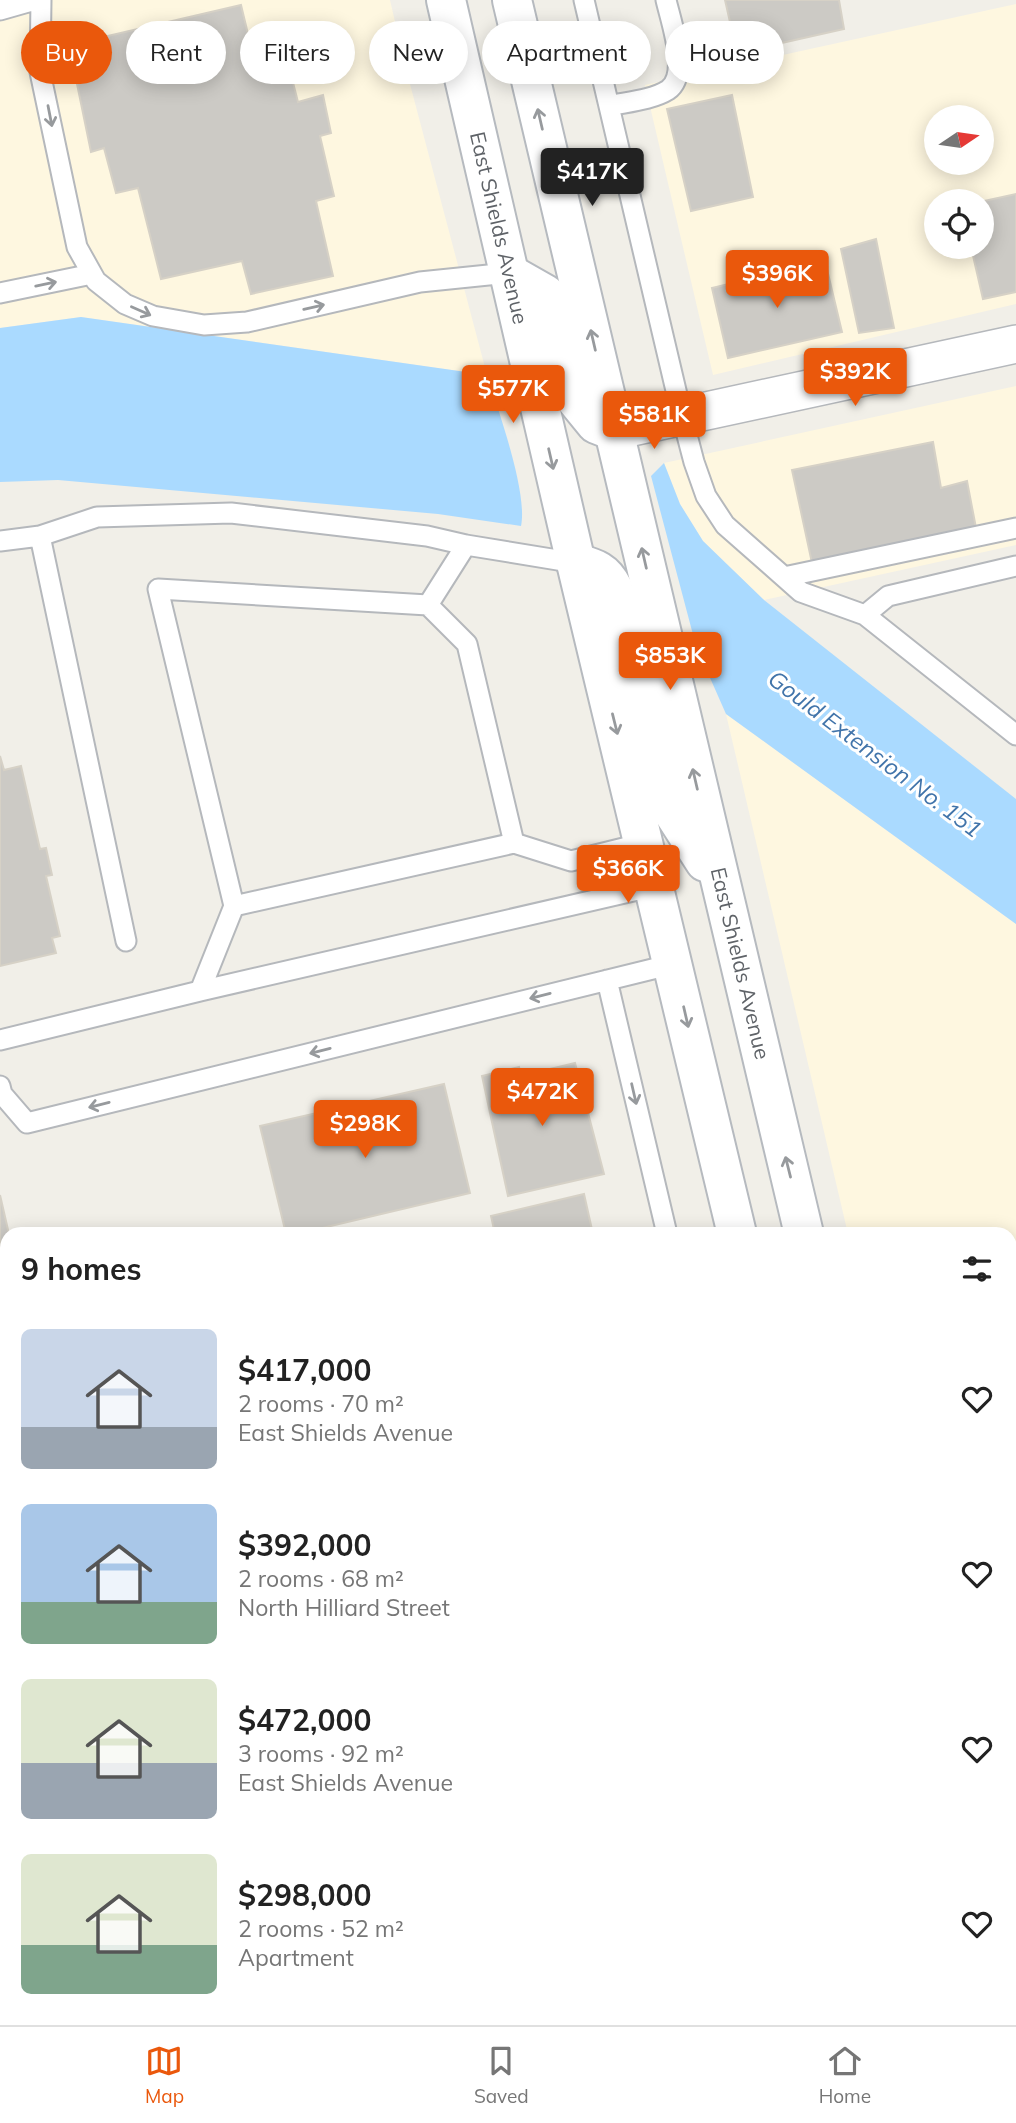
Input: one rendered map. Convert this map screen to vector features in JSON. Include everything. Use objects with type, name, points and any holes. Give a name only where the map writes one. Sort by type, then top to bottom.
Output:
[{"type":"main road","name":"East Shields Avenue","points":[[446,0],[576,563],[735,1227]]},
{"type":"main road","name":"East Shields Avenue","points":[[512,0],[802,1227]]},
{"type":"main road","points":[[508,273],[545,294],[569,391],[596,424],[614,431]]},
{"type":"main road","points":[[576,563],[598,569],[608,577],[613,587],[667,803],[720,885]]},
{"type":"street","points":[[614,431],[1016,344]]},
{"type":"lane","points":[[0,10],[35,0]]},
{"type":"lane","points":[[41,0],[40,72],[77,247],[96,281],[125,304],[153,316],[204,325],[247,322],[420,282],[508,273]]},
{"type":"lane","points":[[584,0],[682,416],[706,496],[725,525],[801,592],[864,615],[1016,735]]},
{"type":"lane","points":[[609,106],[660,93],[676,82],[678,58],[666,0]]},
{"type":"lane","points":[[0,293],[92,274]]},
{"type":"lane","points":[[0,541],[40,536],[97,517],[230,513],[428,536],[576,563]]},
{"type":"lane","points":[[784,577],[1016,528]]},
{"type":"lane","points":[[40,536],[126,941]]},
{"type":"lane","points":[[428,605],[466,545]]},
{"type":"lane","points":[[864,615],[888,596],[1016,566]]},
{"type":"lane","points":[[200,991],[234,906],[159,589],[428,605],[467,643],[514,843]]},
{"type":"lane","points":[[234,906],[514,843],[571,861],[645,843]]},
{"type":"lane","points":[[0,1040],[654,886]]},
{"type":"lane","points":[[0,1086],[2,1094],[27,1123],[673,964]]},
{"type":"lane","points":[[607,980],[665,1227]]},
{"type":"shaded area","points":[[0,0],[390,0],[395,21],[369,21],[369,84],[410,84],[487,375],[81,317],[0,328]]},
{"type":"shaded area","points":[[1016,4],[1016,304],[713,375],[645,85],[665,81],[665,84],[784,84],[784,55]]},
{"type":"shaded area","points":[[1016,386],[1016,545],[764,600],[703,541],[680,504],[664,463]]},
{"type":"shaded area","points":[[726,714],[1016,924],[1016,1227],[846,1227]]},
{"type":"water","points":[[81,317],[487,375],[516,473],[522,511],[521,526],[438,514],[58,480],[0,482],[0,328]]},
{"type":"water","name":"Gould Extension No. 151","points":[[664,463],[680,504],[703,541],[764,600],[1016,799],[1016,924],[726,714],[696,646],[651,476]]},
{"type":"building","points":[[725,0],[839,0],[844,29],[784,42],[784,21],[730,21]]},
{"type":"building","points":[[241,5],[245,21],[240,21],[240,84],[293,84],[298,102],[323,95],[331,133],[320,136],[334,196],[316,201],[333,276],[251,294],[242,261],[161,279],[138,188],[116,193],[104,148],[91,152],[77,84],[112,84],[112,35],[126,32],[126,84],[226,84],[226,21],[172,21]]},
{"type":"building","points":[[732,95],[753,197],[691,211],[667,109]]},
{"type":"building","points":[[1016,194],[1016,292],[983,299],[974,259],[994,259],[994,199]]},
{"type":"building","points":[[876,239],[894,328],[859,333],[841,249]]},
{"type":"building","points":[[825,261],[842,332],[728,358],[712,288]]},
{"type":"building","points":[[933,442],[941,488],[967,481],[976,528],[812,563],[792,470]]},
{"type":"building","points":[[0,756],[4,770],[21,766],[40,849],[46,848],[52,875],[46,876],[60,936],[52,938],[56,953],[0,966]]},
{"type":"building","points":[[575,1063],[604,1174],[508,1196],[482,1076],[519,1067],[521,1076]]},
{"type":"building","points":[[444,1084],[470,1193],[327,1227],[284,1227],[260,1126]]},
{"type":"building","points":[[584,1194],[591,1227],[493,1227],[491,1216]]},
{"type":"building","points":[[0,1195],[7,1227],[0,1227]]}]
